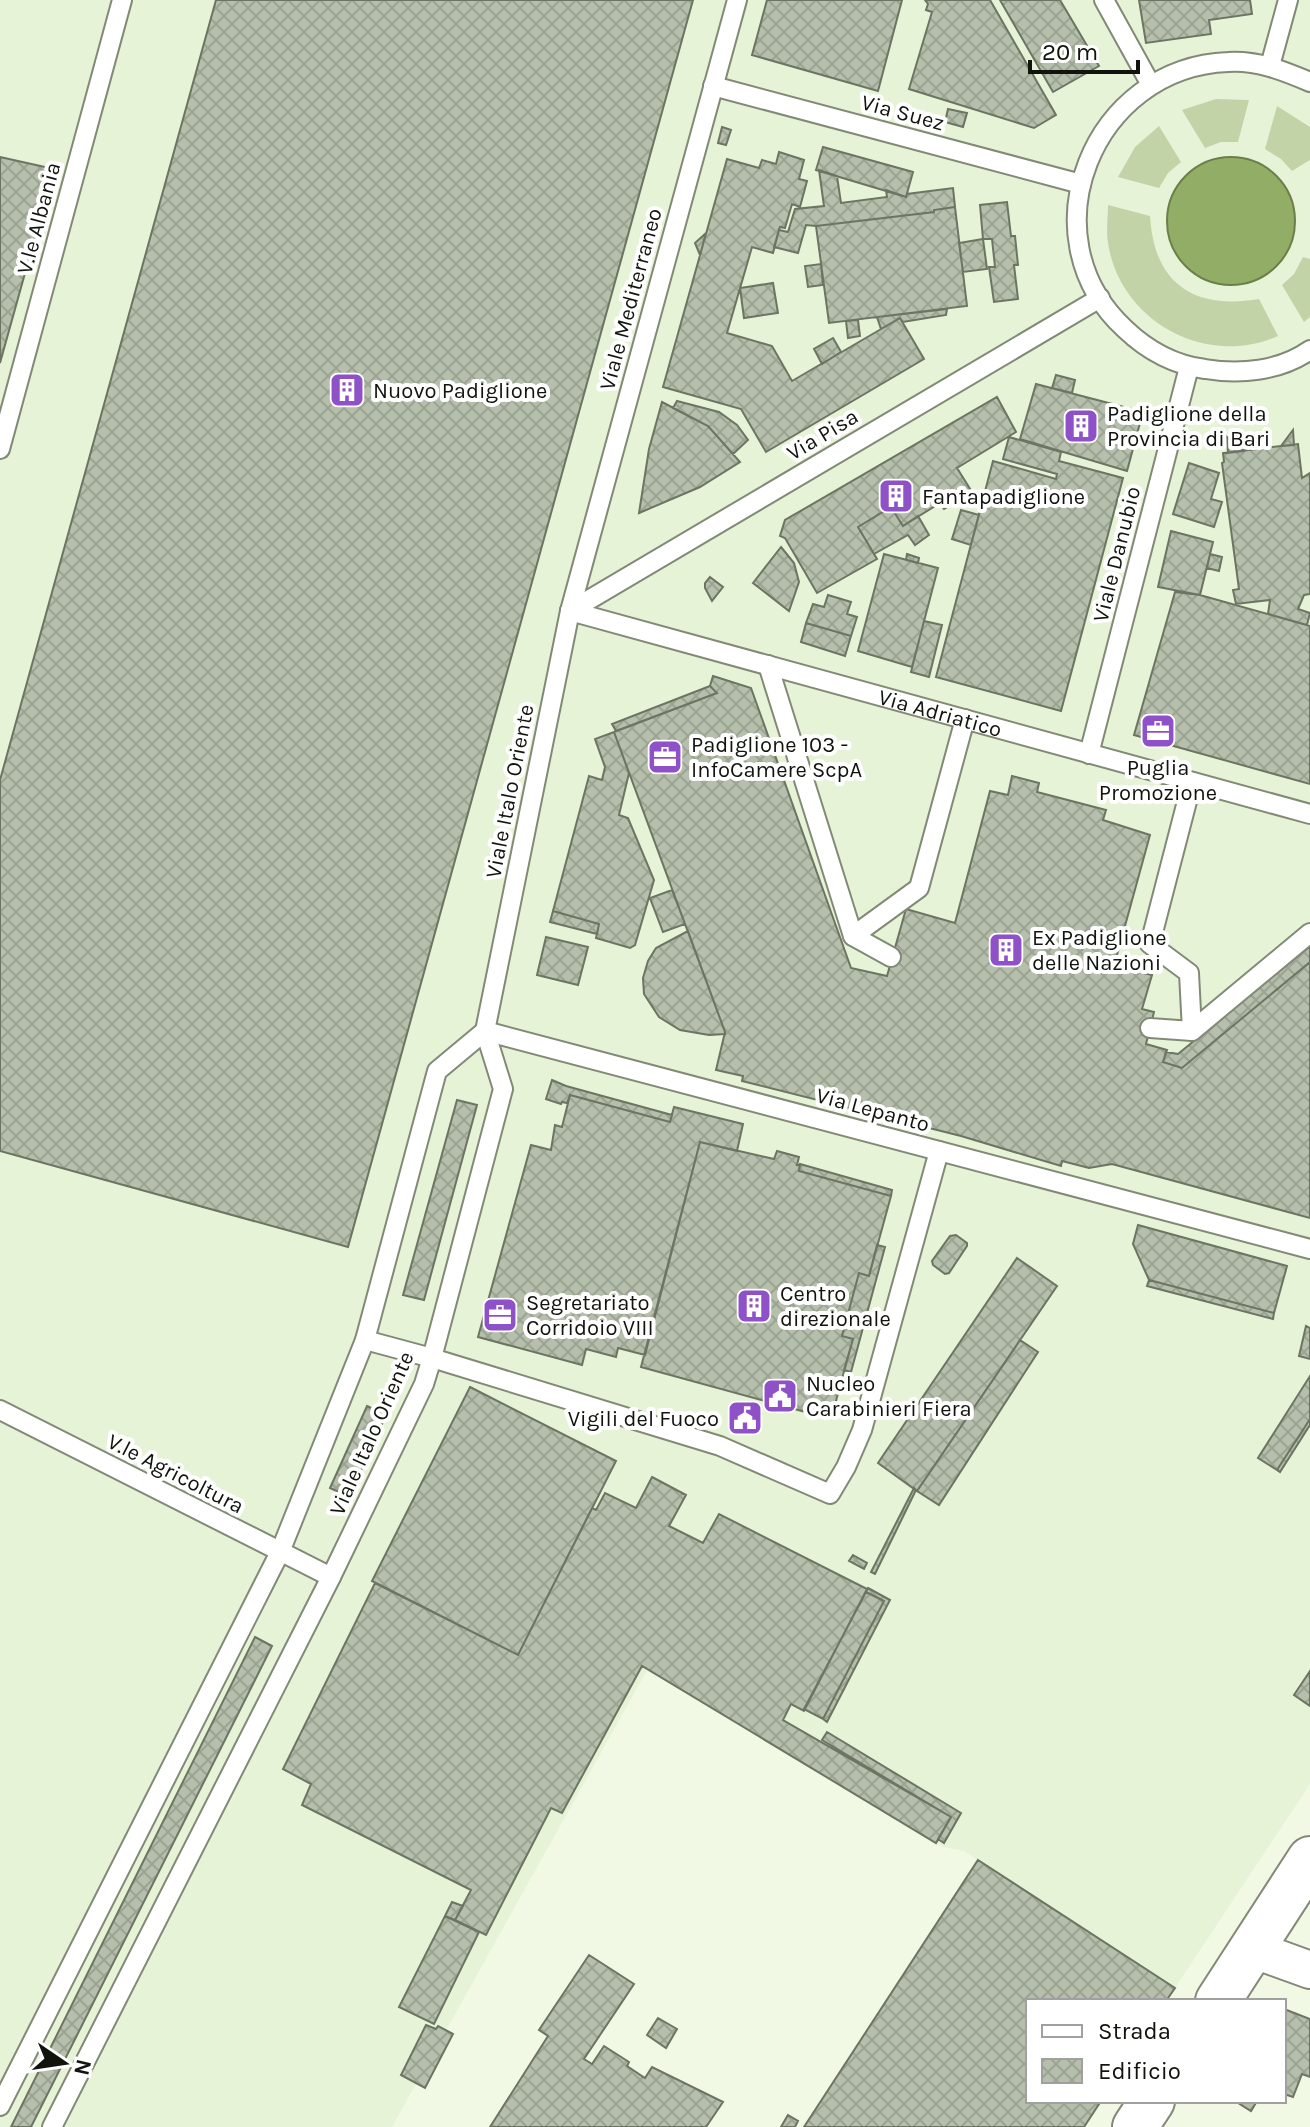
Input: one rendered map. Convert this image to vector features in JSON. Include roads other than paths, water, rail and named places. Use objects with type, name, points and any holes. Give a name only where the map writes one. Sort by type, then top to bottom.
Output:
[{"type":"street","points":[[1219,1999],[1310,1859]]},
{"type":"street","points":[[1252,1949],[1310,1970]]},
{"type":"street","points":[[1135,2127],[1151,2103]]},
{"type":"lane","name":"V.le Albania","points":[[0,449],[122,0]]},
{"type":"lane","name":"Viale Mediterraneo","points":[[570,611],[737,0]]},
{"type":"lane","points":[[1104,0],[1151,85]]},
{"type":"lane","points":[[1270,66],[1288,0]]},
{"type":"lane","points":[[1307,359],[1266,369],[1227,373],[1189,367],[1162,356],[1138,341],[1116,321],[1100,298],[1083,262],[1077,223],[1081,184],[1094,145],[1119,111],[1151,85],[1188,68],[1229,61],[1270,66],[1310,82]]},
{"type":"lane","name":"Via Suez","points":[[713,86],[1081,184]]},
{"type":"lane","name":"Via Pisa","points":[[570,611],[1100,298]]},
{"type":"lane","name":"Viale Danubio","points":[[1089,754],[1189,367]]},
{"type":"lane","name":"Via Adriatico","points":[[570,611],[1310,814]]},
{"type":"lane","name":"Viale Italo Oriente","points":[[52,2127],[331,1577],[424,1384],[503,1089],[485,1031],[570,611]]},
{"type":"lane","points":[[768,665],[853,936],[891,957]]},
{"type":"lane","points":[[853,936],[919,888],[965,719]]},
{"type":"lane","points":[[1192,782],[1150,944],[1189,973],[1192,1031]]},
{"type":"lane","points":[[1150,1028],[1192,1031],[1310,933]]},
{"type":"lane","name":"Viale Italo Oriente","points":[[0,2106],[280,1552],[365,1340],[437,1071],[485,1031]]},
{"type":"lane","name":"Via Lepanto","points":[[485,1031],[1310,1249]]},
{"type":"lane","points":[[365,1340],[720,1446],[830,1494],[862,1430],[939,1151]]},
{"type":"lane","name":"V.le Agricoltura","points":[[0,1410],[331,1577]]},
{"type":"place","name":"Nuovo Padiglione","points":[[347,390]]},
{"type":"place","name":"Padiglione della Provincia di Bari","points":[[1081,426]]},
{"type":"place","name":"Fantapadiglione","points":[[896,496]]},
{"type":"place","name":"Puglia Promozione","points":[[1158,731]]},
{"type":"place","name":"Padiglione 103 - InfoCamere ScpA","points":[[665,757]]},
{"type":"place","name":"Ex Padiglione delle Nazioni","points":[[1006,950]]},
{"type":"place","name":"Centro direzionale","points":[[754,1306]]},
{"type":"place","name":"Segretariato Corridoio VIII","points":[[500,1315]]},
{"type":"place","name":"Nucleo Carabinieri Fiera","points":[[780,1396]]},
{"type":"place","name":"Vigili del Fuoco","points":[[745,1418]]}]
